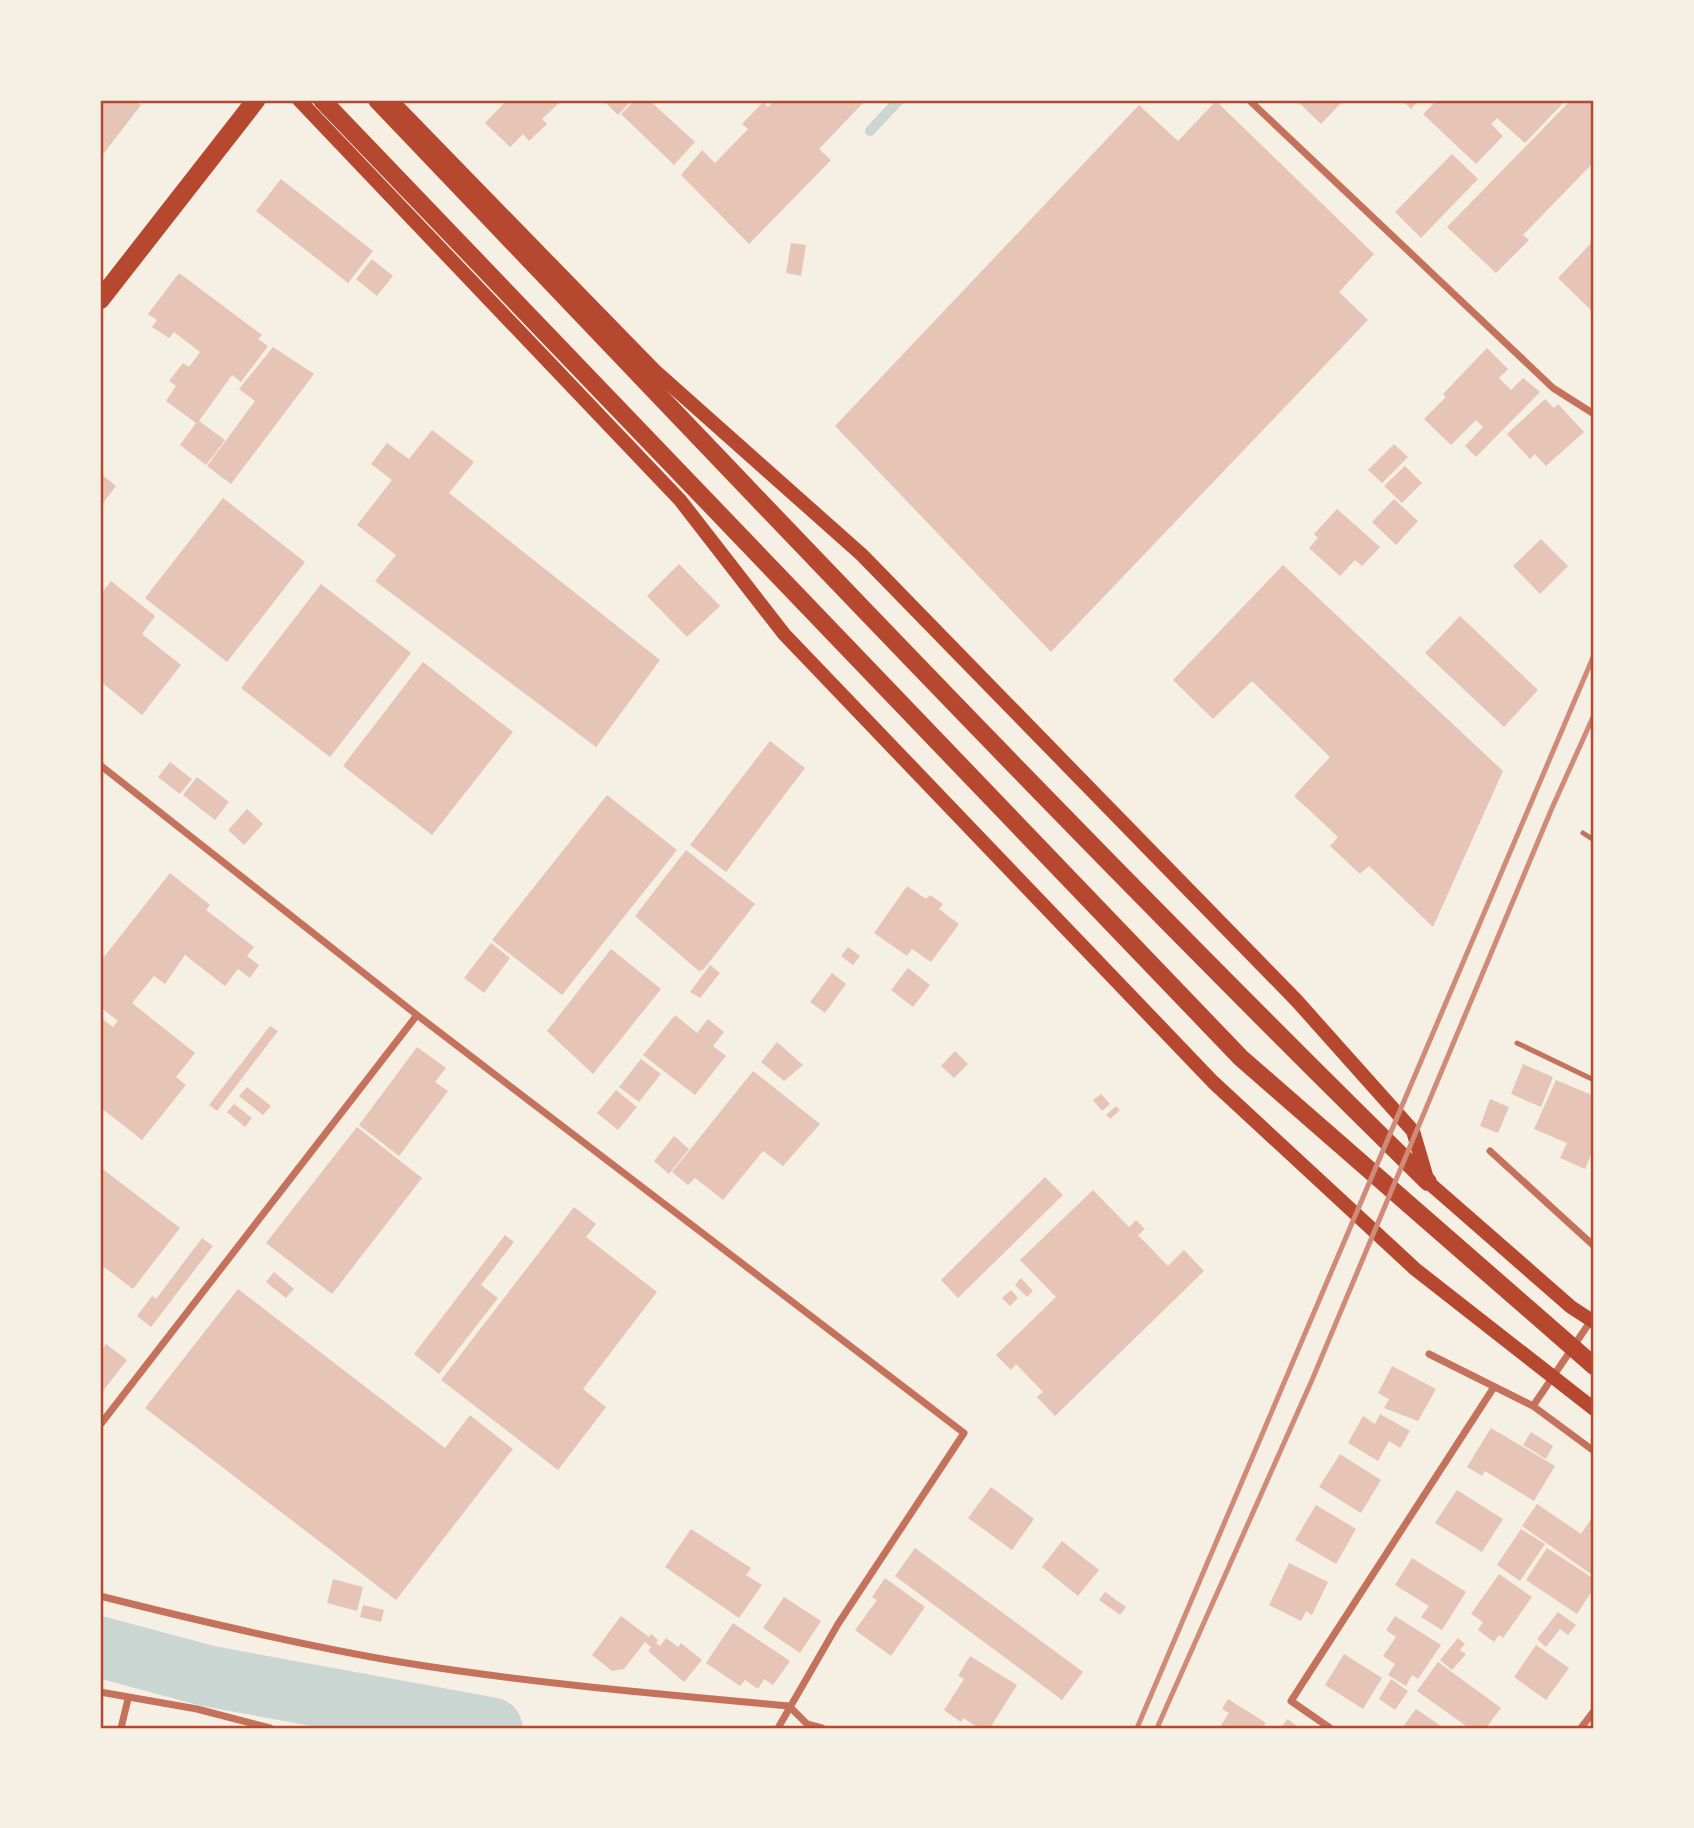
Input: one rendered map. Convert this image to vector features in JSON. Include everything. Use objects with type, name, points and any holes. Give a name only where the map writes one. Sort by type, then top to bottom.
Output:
[{"type":"highway","points":[[100,300],[256,100]]},
{"type":"main road","points":[[299,100],[680,500],[784,634],[1213,1082],[1415,1269],[1594,1409]]},
{"type":"main road","points":[[322,100],[1241,1058],[1594,1366]]},
{"type":"main road","points":[[377,100],[960,709],[1274,1031],[1428,1182],[1570,1307],[1594,1322]]},
{"type":"main road","points":[[391,100],[654,370],[862,555],[1297,1001],[1413,1131],[1428,1182]]},
{"type":"street","points":[[1249,100],[1553,388],[1594,414]]},
{"type":"street","points":[[100,765],[417,1015],[964,1433],[838,1624],[778,1728]]},
{"type":"street","points":[[100,1425],[417,1015]]},
{"type":"street","points":[[1490,1151],[1594,1246]]},
{"type":"street","points":[[1533,1406],[1594,1316]]},
{"type":"street","points":[[1429,1354],[1533,1406],[1594,1451]]},
{"type":"street","points":[[1330,1728],[1291,1701],[1494,1387]]},
{"type":"street","points":[[100,1596],[306,1645],[401,1662],[592,1688],[789,1706],[807,1724],[822,1728]]},
{"type":"street","points":[[100,1692],[197,1709],[270,1728]]},
{"type":"street","points":[[121,1728],[128,1699]]},
{"type":"street","points":[[1581,1728],[1594,1711]]},
{"type":"lane","points":[[1583,833],[1594,840]]},
{"type":"lane","points":[[1517,1043],[1594,1080]]},
{"type":"building","points":[[100,100],[135,100],[141,105],[100,158]]},
{"type":"building","points":[[507,100],[556,100],[559,103],[542,119],[547,124],[529,141],[523,134],[510,147],[485,123]]},
{"type":"building","points":[[603,100],[632,100],[618,115]]},
{"type":"building","points":[[635,100],[649,100],[695,142],[674,165],[621,114]]},
{"type":"building","points":[[775,100],[866,100],[819,149],[831,160],[749,244],[681,175],[702,150],[715,163],[748,129],[742,124],[763,102],[768,107]]},
{"type":"building","points":[[1296,100],[1344,100],[1321,124]]},
{"type":"building","points":[[1402,100],[1419,100],[1411,109]]},
{"type":"building","points":[[1437,100],[1566,100],[1525,143],[1497,118],[1491,124],[1503,136],[1476,164],[1423,114]]},
{"type":"building","points":[[1571,100],[1594,100],[1594,162],[1523,235],[1529,240],[1496,273],[1447,227]]},
{"type":"building","points":[[1216,101],[1374,254],[1339,292],[1368,320],[1051,652],[835,426],[1139,105],[1178,141]]},
{"type":"building","points":[[1452,154],[1478,179],[1421,238],[1395,212]]},
{"type":"building","points":[[281,179],[373,251],[348,283],[256,211]]},
{"type":"building","points":[[1594,240],[1594,313],[1558,278]]},
{"type":"building","points":[[791,243],[806,245],[801,276],[786,273]]},
{"type":"building","points":[[372,259],[393,276],[377,296],[356,279]]},
{"type":"building","points":[[179,273],[262,335],[258,339],[268,346],[241,382],[232,375],[199,421],[225,440],[206,465],[180,445],[196,423],[166,401],[176,386],[169,381],[183,363],[189,367],[200,352],[174,332],[169,338],[152,327],[157,320],[148,314]]},
{"type":"building","points":[[273,347],[314,374],[231,484],[207,466],[255,401],[239,389]]},
{"type":"building","points":[[1487,348],[1508,369],[1499,378],[1511,390],[1523,378],[1540,392],[1476,457],[1465,446],[1483,427],[1476,420],[1451,445],[1424,419],[1446,397],[1443,394]]},
{"type":"building","points":[[1545,399],[1554,408],[1558,404],[1584,432],[1546,466],[1535,454],[1530,459],[1507,434]]},
{"type":"building","points":[[432,430],[474,462],[449,493],[660,660],[596,747],[375,581],[396,555],[357,525],[392,480],[371,464],[387,443],[409,459]]},
{"type":"building","points":[[1394,444],[1408,457],[1382,483],[1368,470]]},
{"type":"building","points":[[1405,466],[1422,483],[1402,503],[1384,486]]},
{"type":"building","points":[[100,473],[116,486],[100,507]]},
{"type":"building","points":[[223,498],[305,562],[227,662],[145,598]]},
{"type":"building","points":[[1394,499],[1418,521],[1396,545],[1372,522]]},
{"type":"building","points":[[1337,509],[1380,547],[1362,566],[1355,560],[1340,576],[1309,548],[1318,538],[1314,534]]},
{"type":"building","points":[[1541,539],[1568,566],[1540,594],[1513,566]]},
{"type":"building","points":[[679,564],[720,606],[687,637],[647,596]]},
{"type":"building","points":[[1283,565],[1503,771],[1433,927],[1369,866],[1360,874],[1330,846],[1338,837],[1294,796],[1330,757],[1252,681],[1213,719],[1173,680]]},
{"type":"building","points":[[111,581],[155,616],[142,634],[181,665],[142,715],[100,681],[100,595]]},
{"type":"building","points":[[321,584],[411,653],[330,757],[241,688]]},
{"type":"building","points":[[1460,616],[1538,690],[1504,727],[1425,653]]},
{"type":"building","points":[[423,662],[513,732],[432,835],[343,766]]},
{"type":"building","points":[[770,741],[805,768],[726,872],[690,845]]},
{"type":"building","points":[[170,762],[192,779],[180,794],[158,777]]},
{"type":"building","points":[[197,777],[229,802],[215,820],[183,795]]},
{"type":"building","points":[[607,795],[677,850],[562,995],[492,940]]},
{"type":"building","points":[[247,809],[263,824],[244,845],[228,830]]},
{"type":"building","points":[[686,850],[755,904],[703,970],[699,971],[635,916]]},
{"type":"building","points":[[170,873],[210,905],[206,910],[254,947],[247,956],[259,965],[250,978],[238,969],[225,986],[185,955],[165,984],[154,976],[132,1003],[195,1053],[176,1077],[186,1085],[142,1140],[100,1107],[100,1017],[113,1027],[118,1021],[100,1007],[100,962]]},
{"type":"building","points":[[907,886],[926,899],[930,895],[943,904],[939,909],[959,924],[931,962],[912,949],[907,956],[874,933]]},
{"type":"building","points":[[491,943],[510,958],[484,993],[464,978]]},
{"type":"building","points":[[848,947],[860,956],[853,965],[841,956]]},
{"type":"building","points":[[611,949],[661,989],[593,1074],[547,1031]]},
{"type":"building","points":[[710,965],[720,973],[700,998],[690,992]]},
{"type":"building","points":[[908,968],[930,985],[913,1007],[891,990]]},
{"type":"building","points":[[832,973],[846,984],[825,1013],[810,1002]]},
{"type":"building","points":[[675,1015],[697,1033],[708,1019],[724,1032],[713,1046],[726,1056],[695,1095],[643,1055]]},
{"type":"building","points":[[270,1026],[278,1031],[217,1111],[209,1105]]},
{"type":"building","points":[[777,1042],[803,1065],[784,1081],[761,1062]]},
{"type":"building","points":[[417,1047],[446,1068],[435,1082],[448,1091],[399,1156],[359,1125]]},
{"type":"building","points":[[955,1051],[968,1064],[954,1078],[941,1066]]},
{"type":"building","points":[[641,1059],[661,1074],[639,1102],[619,1087]]},
{"type":"building","points":[[1523,1064],[1553,1077],[1541,1107],[1511,1094]]},
{"type":"building","points":[[753,1071],[820,1124],[783,1166],[763,1151],[723,1200],[695,1178],[688,1185],[672,1172]]},
{"type":"building","points":[[1556,1080],[1594,1096],[1594,1147],[1585,1169],[1560,1158],[1567,1143],[1534,1129]]},
{"type":"building","points":[[247,1087],[271,1106],[263,1115],[239,1096]]},
{"type":"building","points":[[616,1090],[637,1107],[618,1130],[597,1113]]},
{"type":"building","points":[[1101,1094],[1110,1104],[1102,1111],[1093,1100]]},
{"type":"building","points":[[1490,1099],[1509,1107],[1498,1133],[1480,1126]]},
{"type":"building","points":[[234,1104],[252,1118],[245,1127],[227,1112]]},
{"type":"building","points":[[1116,1106],[1120,1110],[1110,1119],[1106,1115]]},
{"type":"building","points":[[357,1127],[422,1178],[332,1294],[266,1243]]},
{"type":"building","points":[[674,1136],[689,1149],[669,1174],[654,1161]]},
{"type":"building","points":[[100,1167],[180,1228],[133,1289],[100,1264]]},
{"type":"building","points":[[1045,1177],[1063,1195],[958,1298],[941,1280]]},
{"type":"building","points":[[1093,1190],[1129,1227],[1136,1220],[1145,1229],[1138,1235],[1168,1266],[1184,1250],[1204,1271],[1055,1416],[1037,1397],[1043,1392],[1016,1364],[1011,1370],[996,1355],[1056,1297],[1020,1260]]},
{"type":"building","points":[[574,1207],[596,1224],[586,1237],[657,1292],[583,1389],[606,1407],[558,1470],[441,1380]]},
{"type":"building","points":[[505,1235],[514,1242],[481,1285],[498,1298],[439,1374],[414,1354]]},
{"type":"building","points":[[202,1238],[213,1246],[151,1327],[137,1316],[152,1296],[156,1299]]},
{"type":"building","points":[[274,1272],[294,1289],[286,1298],[266,1282]]},
{"type":"building","points":[[1021,1278],[1033,1291],[1027,1297],[1015,1285]]},
{"type":"building","points":[[238,1289],[445,1448],[470,1415],[513,1449],[396,1600],[145,1408]]},
{"type":"building","points":[[1011,1290],[1018,1298],[1010,1306],[1002,1298]]},
{"type":"building","points":[[106,1344],[127,1360],[100,1395],[100,1353]]},
{"type":"building","points":[[1392,1366],[1436,1389],[1418,1421],[1384,1408],[1389,1399],[1378,1393]]},
{"type":"building","points":[[1380,1414],[1410,1431],[1400,1448],[1389,1441],[1378,1461],[1348,1443],[1363,1416],[1375,1424]]},
{"type":"building","points":[[1491,1428],[1555,1466],[1534,1501],[1485,1471],[1482,1476],[1467,1467]]},
{"type":"building","points":[[1531,1432],[1553,1446],[1546,1459],[1523,1445]]},
{"type":"building","points":[[1340,1454],[1381,1480],[1361,1513],[1319,1487]]},
{"type":"building","points":[[991,1487],[1034,1519],[1012,1550],[968,1518]]},
{"type":"building","points":[[1457,1490],[1503,1519],[1482,1552],[1435,1523]]},
{"type":"building","points":[[1537,1504],[1581,1534],[1591,1519],[1594,1522],[1594,1576],[1522,1526]]},
{"type":"building","points":[[1316,1505],[1356,1529],[1336,1564],[1295,1540]]},
{"type":"building","points":[[691,1529],[751,1568],[746,1575],[762,1585],[739,1618],[665,1567]]},
{"type":"building","points":[[1521,1529],[1545,1544],[1520,1581],[1497,1565]]},
{"type":"building","points":[[1062,1541],[1099,1570],[1078,1596],[1042,1567]]},
{"type":"building","points":[[915,1548],[1083,1672],[1062,1700],[895,1576]]},
{"type":"building","points":[[1547,1548],[1594,1579],[1594,1588],[1577,1614],[1526,1580]]},
{"type":"building","points":[[1412,1558],[1466,1592],[1442,1630],[1421,1617],[1429,1606],[1395,1585]]},
{"type":"building","points":[[1289,1563],[1328,1582],[1312,1615],[1306,1611],[1301,1621],[1269,1605]]},
{"type":"building","points":[[1499,1574],[1532,1597],[1503,1638],[1499,1635],[1494,1642],[1478,1630],[1483,1622],[1471,1614]]},
{"type":"building","points":[[885,1578],[925,1607],[891,1656],[855,1630],[877,1600],[872,1597]]},
{"type":"building","points":[[333,1579],[363,1587],[357,1611],[327,1603]]},
{"type":"building","points":[[1105,1592],[1126,1607],[1120,1615],[1099,1600]]},
{"type":"building","points":[[784,1597],[821,1621],[800,1653],[763,1628]]},
{"type":"building","points":[[363,1605],[384,1610],[381,1622],[360,1617]]},
{"type":"building","points":[[1558,1612],[1576,1625],[1568,1635],[1560,1629],[1546,1647],[1537,1639]]},
{"type":"building","points":[[621,1616],[649,1637],[651,1634],[660,1646],[666,1638],[678,1647],[681,1643],[702,1660],[684,1682],[648,1651],[651,1647],[645,1642],[624,1669],[612,1671],[592,1655]]},
{"type":"building","points":[[1395,1616],[1441,1645],[1418,1679],[1412,1675],[1406,1686],[1388,1675],[1395,1664],[1383,1656],[1396,1637],[1386,1630]]},
{"type":"building","points":[[733,1623],[790,1661],[773,1685],[764,1679],[758,1689],[745,1680],[740,1686],[706,1663]]},
{"type":"building","points":[[1458,1638],[1465,1644],[1460,1650],[1466,1654],[1452,1670],[1440,1660]]},
{"type":"building","points":[[1536,1645],[1569,1668],[1546,1700],[1514,1677]]},
{"type":"building","points":[[1344,1654],[1382,1678],[1363,1709],[1325,1685]]},
{"type":"building","points":[[970,1656],[1017,1685],[990,1728],[979,1728],[963,1718],[961,1722],[944,1710],[964,1679],[958,1676]]},
{"type":"building","points":[[1438,1662],[1501,1708],[1486,1728],[1469,1728],[1417,1691]]},
{"type":"building","points":[[1391,1679],[1408,1691],[1395,1710],[1379,1699]]},
{"type":"building","points":[[1228,1699],[1266,1723],[1262,1728],[1219,1728],[1229,1713],[1222,1709]]},
{"type":"building","points":[[1416,1709],[1444,1728],[1402,1728]]},
{"type":"building","points":[[1287,1719],[1300,1728],[1281,1728]]},
{"type":"waterway","points":[[870,131],[899,100]]},
{"type":"waterway","points":[[100,1647],[208,1676],[492,1728]]},
{"type":"railway","points":[[1137,1728],[1594,655]]},
{"type":"railway","points":[[1157,1728],[1312,1380],[1552,808],[1594,715]]}]
